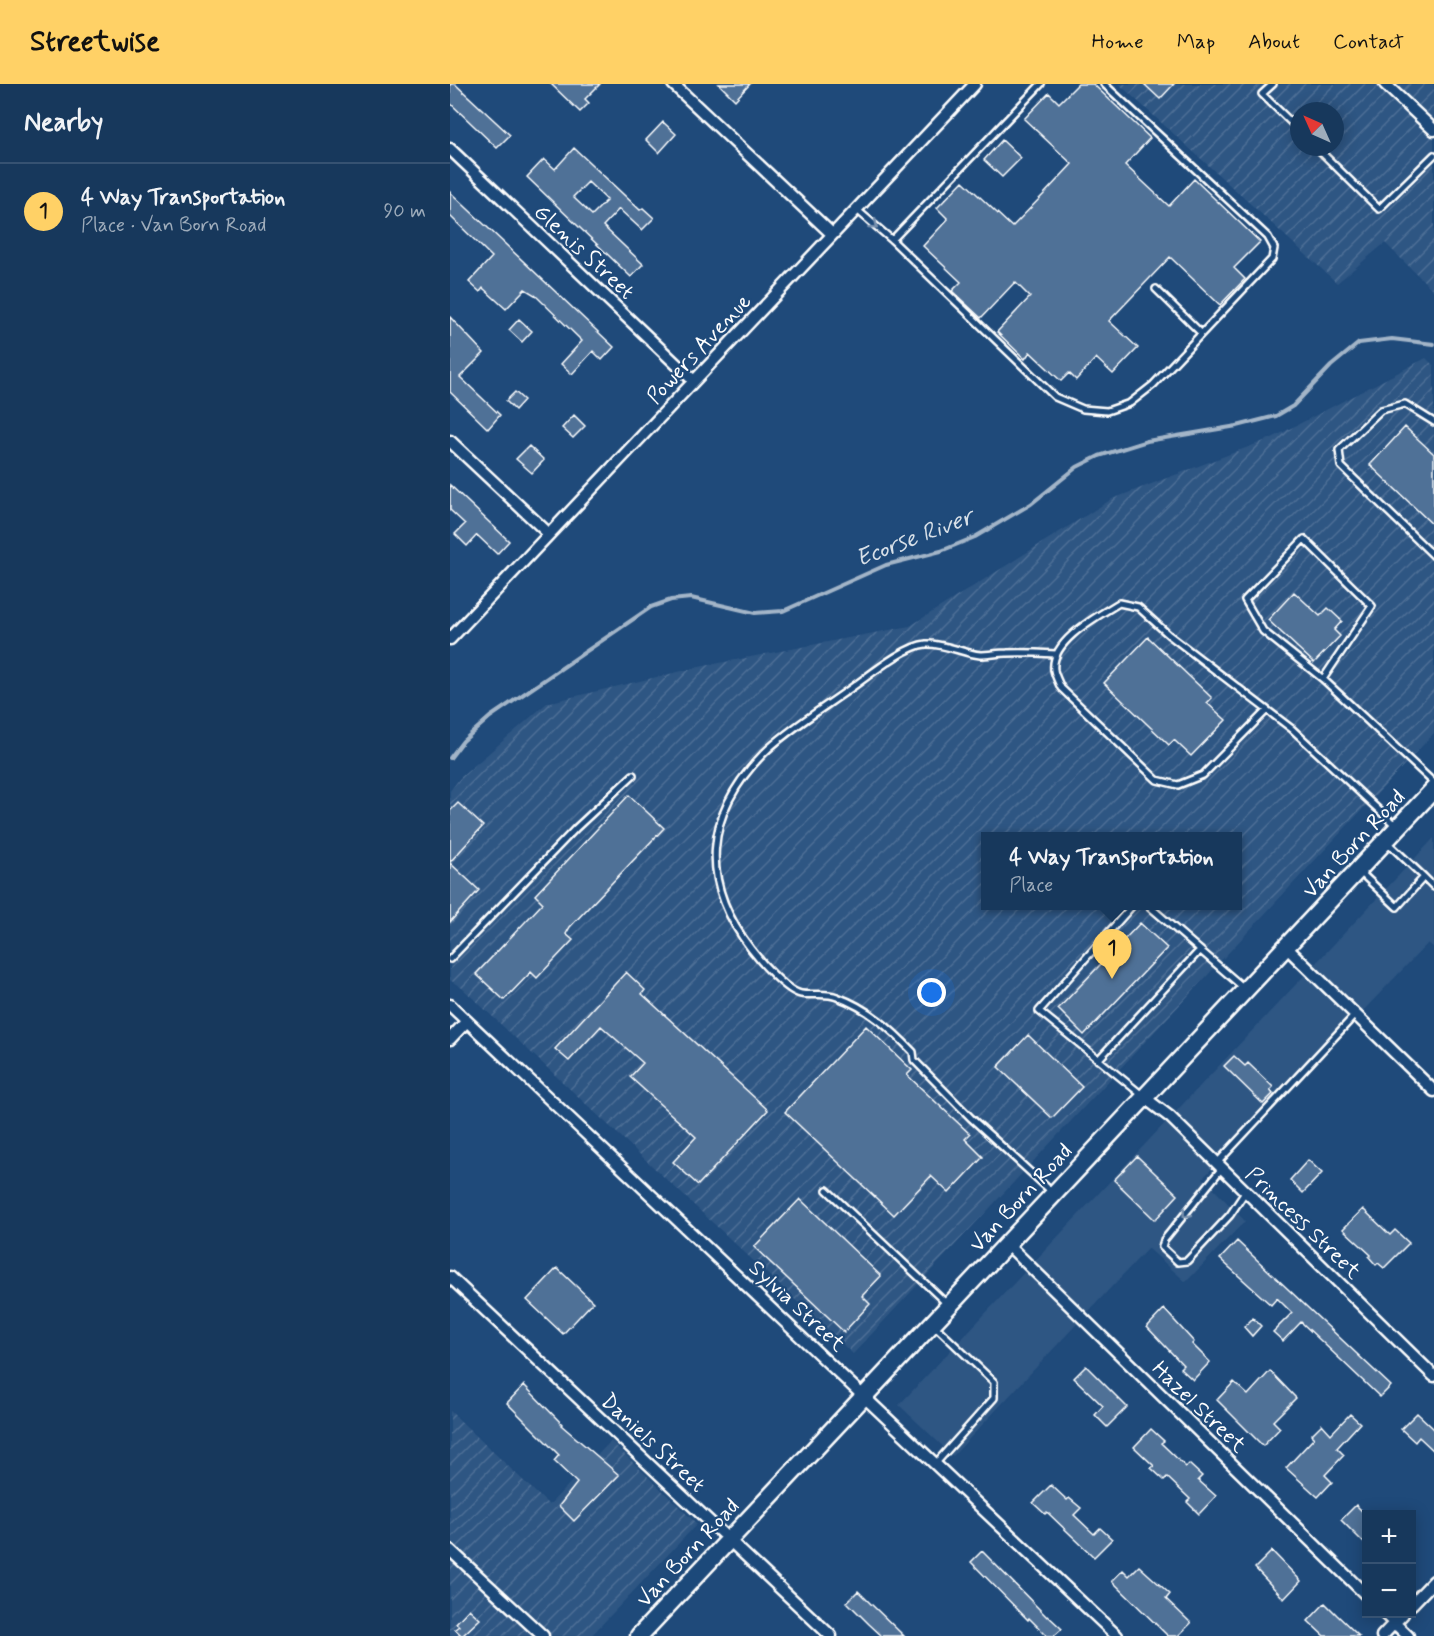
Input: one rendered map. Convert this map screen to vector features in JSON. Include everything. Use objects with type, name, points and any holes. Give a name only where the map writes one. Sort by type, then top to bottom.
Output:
[{"type":"main road","name":"Van Born Road","points":[[639,1636],[1358,870],[1398,828],[1431,798]]},
{"type":"street","points":[[675,84],[832,234]]},
{"type":"street","name":"Powers Avenue","points":[[450,639],[975,84]]},
{"type":"street","points":[[1385,84],[1432,125]]},
{"type":"street","name":"Glenis Street","points":[[450,150],[694,381]]},
{"type":"street","points":[[450,441],[549,534]]},
{"type":"street","points":[[1286,947],[1434,1091]]},
{"type":"street","name":"Sylvia Street","points":[[450,1005],[865,1395],[1117,1636]]},
{"type":"street","points":[[450,1040],[467,1021]]},
{"type":"street","name":"Princess Street","points":[[1145,1098],[1170,1118],[1246,1191],[1434,1376]]},
{"type":"street","name":"Hazel Street","points":[[1007,1244],[1362,1591]]},
{"type":"street","name":"Daniels Street","points":[[450,1277],[831,1636]]},
{"type":"street","points":[[450,1550],[543,1636]]},
{"type":"street","points":[[1416,1600],[1434,1581]]},
{"type":"street","points":[[1389,1618],[1408,1636]]},
{"type":"street","points":[[1382,1636],[1399,1618]]},
{"type":"lane","points":[[892,240],[1041,84]]},
{"type":"lane","points":[[856,209],[892,240],[1055,397],[1083,409],[1107,411],[1130,403],[1153,385],[1272,259],[1274,248],[1268,237],[1104,84]]},
{"type":"lane","points":[[1273,84],[1262,94],[1290,121]]},
{"type":"lane","points":[[1325,156],[1379,209],[1434,156]]},
{"type":"lane","points":[[1155,288],[1201,333]]},
{"type":"lane","points":[[1434,422],[1405,404],[1381,410],[1340,450],[1341,466],[1434,556]]},
{"type":"lane","points":[[1323,679],[1372,606],[1304,539],[1245,600],[1263,631],[1323,679],[1434,783]]},
{"type":"lane","points":[[1267,710],[1203,775],[1178,785],[1157,780],[1061,688],[1054,669],[1057,654],[1068,638],[1088,622],[1119,603],[1138,607],[1169,635],[1292,729],[1398,828]]},
{"type":"lane","points":[[1054,1194],[971,1118],[914,1060],[914,1052],[888,1026],[854,1004],[834,995],[798,994],[771,972],[750,948],[730,915],[719,890],[714,846],[720,820],[730,800],[747,773],[766,752],[895,657],[925,644],[980,655],[1057,654]]},
{"type":"lane","points":[[450,959],[576,828],[633,775]]},
{"type":"lane","points":[[1386,841],[1434,887]]},
{"type":"lane","points":[[1358,870],[1397,907],[1424,877]]},
{"type":"lane","points":[[1128,910],[1039,1011],[1145,1098]]},
{"type":"lane","points":[[1154,910],[1246,990]]},
{"type":"lane","points":[[1098,1060],[1200,950]]},
{"type":"lane","points":[[1246,1191],[1230,1215],[1187,1261],[1178,1262],[1162,1247],[1164,1240],[1219,1166],[1356,1015]]},
{"type":"lane","points":[[827,1190],[949,1306]]},
{"type":"lane","points":[[933,1323],[994,1382],[994,1398],[936,1463]]},
{"type":"shaded area","points":[[1119,84],[1434,84],[1434,291],[1385,243],[1337,283]]},
{"type":"shaded area","points":[[1426,358],[1434,366],[1434,733],[853,1354],[462,988],[450,980],[450,791],[460,778],[547,703],[699,667],[910,626],[1112,499],[1272,438]]},
{"type":"shaded area","points":[[1434,838],[1434,948],[1428,943],[1203,1178],[1245,1221],[1186,1282],[1148,1248],[953,1456],[899,1405]]},
{"type":"shaded area","points":[[450,1411],[549,1505],[611,1441],[697,1524],[591,1636],[450,1636]]},
{"type":"building","points":[[450,84],[455,84],[510,135],[497,148],[450,103]]},
{"type":"building","points":[[551,84],[600,84],[585,99],[589,103],[580,112]]},
{"type":"building","points":[[719,84],[750,84],[735,100]]},
{"type":"building","points":[[1078,84],[1093,84],[1150,138],[1125,165],[1169,206],[1194,179],[1260,242],[1234,268],[1245,279],[1220,305],[1170,257],[1109,321],[1138,348],[1113,374],[1096,358],[1076,380],[1069,373],[1061,381],[1030,352],[1025,359],[997,332],[1030,297],[1015,282],[981,318],[952,291],[961,282],[923,246],[948,219],[937,208],[963,181],[1012,227],[1045,193],[1072,164],[1024,119],[1049,93],[1059,103]]},
{"type":"building","points":[[1144,84],[1174,84],[1160,99]]},
{"type":"building","points":[[663,122],[676,134],[659,153],[646,140]]},
{"type":"building","points":[[1002,140],[1021,158],[1002,177],[984,160]]},
{"type":"building","points":[[574,148],[640,210],[643,208],[654,218],[642,230],[619,209],[603,226],[643,264],[631,277],[527,177],[544,159],[555,169]],"holes":[[[588,182],[607,200],[592,215],[573,197]]]},
{"type":"building","points":[[450,192],[614,347],[602,360],[593,351],[572,374],[561,364],[582,341],[535,295],[525,289],[506,309],[483,288],[480,292],[469,282],[492,257],[450,216]]},
{"type":"building","points":[[450,317],[484,353],[460,377],[500,415],[488,429],[450,392]]},
{"type":"building","points":[[519,319],[532,331],[522,342],[509,330]]},
{"type":"building","points":[[515,392],[524,400],[515,410],[506,401]]},
{"type":"building","points":[[574,415],[585,426],[573,438],[562,428]]},
{"type":"building","points":[[1405,427],[1434,454],[1434,526],[1370,465]]},
{"type":"building","points":[[529,446],[544,460],[532,473],[516,459]]},
{"type":"building","points":[[450,485],[509,541],[497,554],[477,535],[467,546],[455,534],[465,524],[450,510]]},
{"type":"building","points":[[1294,592],[1320,616],[1328,608],[1342,621],[1334,630],[1340,636],[1314,663],[1268,620]]},
{"type":"building","points":[[1148,637],[1212,698],[1207,703],[1226,720],[1191,756],[1174,740],[1169,745],[1104,683]]},
{"type":"building","points":[[629,795],[664,828],[570,927],[566,934],[573,940],[537,978],[531,972],[504,1000],[476,974],[543,903],[535,895]]},
{"type":"building","points":[[458,803],[483,826],[450,862],[450,811]]},
{"type":"building","points":[[450,863],[479,890],[450,922]]},
{"type":"building","points":[[1140,923],[1167,948],[1084,1035],[1058,1009]]},
{"type":"building","points":[[626,972],[645,990],[642,994],[768,1110],[698,1185],[673,1162],[696,1137],[630,1077],[643,1063],[601,1026],[569,1061],[555,1049]]},
{"type":"building","points":[[866,1026],[912,1070],[907,1075],[970,1134],[965,1139],[983,1157],[949,1193],[931,1176],[894,1215],[785,1112]]},
{"type":"building","points":[[1028,1035],[1082,1087],[1052,1118],[998,1067]]},
{"type":"building","points":[[1234,1056],[1245,1066],[1248,1063],[1273,1087],[1270,1090],[1273,1094],[1263,1104],[1224,1066]]},
{"type":"building","points":[[1137,1156],[1178,1195],[1155,1220],[1114,1180]]},
{"type":"building","points":[[1308,1160],[1322,1173],[1303,1193],[1290,1180]]},
{"type":"building","points":[[800,1199],[881,1276],[862,1296],[870,1304],[844,1332],[754,1247]]},
{"type":"building","points":[[1363,1209],[1390,1235],[1395,1230],[1409,1243],[1384,1268],[1378,1263],[1376,1265],[1369,1257],[1371,1255],[1343,1229]]},
{"type":"building","points":[[1237,1241],[1391,1386],[1380,1397],[1301,1322],[1283,1341],[1273,1332],[1292,1313],[1277,1298],[1271,1305],[1220,1259]]},
{"type":"building","points":[[557,1268],[593,1302],[563,1334],[527,1300]]},
{"type":"building","points":[[1164,1309],[1210,1362],[1193,1380],[1180,1368],[1183,1365],[1147,1327]]},
{"type":"building","points":[[1253,1318],[1261,1326],[1252,1336],[1244,1327]]},
{"type":"building","points":[[1086,1366],[1127,1407],[1107,1427],[1095,1415],[1103,1406],[1074,1378]]},
{"type":"building","points":[[1270,1371],[1296,1398],[1273,1421],[1280,1428],[1263,1446],[1217,1400],[1234,1382],[1248,1395]]},
{"type":"building","points":[[524,1385],[561,1425],[619,1475],[574,1521],[559,1506],[577,1483],[554,1461],[559,1455],[507,1403]]},
{"type":"building","points":[[1417,1413],[1434,1429],[1434,1451],[1419,1437],[1415,1442],[1401,1429]]},
{"type":"building","points":[[1350,1414],[1360,1423],[1337,1448],[1344,1455],[1325,1475],[1332,1482],[1318,1497],[1286,1468],[1314,1438],[1311,1435],[1322,1424],[1331,1434]]},
{"type":"building","points":[[1151,1429],[1164,1441],[1161,1443],[1186,1467],[1189,1464],[1202,1476],[1198,1480],[1216,1496],[1199,1514],[1187,1502],[1190,1499],[1167,1477],[1164,1480],[1151,1468],[1154,1466],[1134,1447]]},
{"type":"building","points":[[1051,1485],[1067,1500],[1069,1498],[1081,1508],[1074,1515],[1094,1534],[1100,1528],[1112,1539],[1094,1557],[1047,1512],[1045,1514],[1033,1503]]},
{"type":"building","points":[[1356,1505],[1362,1511],[1362,1541],[1341,1520]]},
{"type":"building","points":[[982,1551],[1047,1617],[1062,1629],[1054,1636],[1047,1636],[1029,1618],[1028,1620],[971,1562]]},
{"type":"building","points":[[1272,1551],[1301,1581],[1284,1599],[1255,1568]]},
{"type":"building","points":[[1139,1566],[1170,1594],[1166,1599],[1191,1623],[1178,1636],[1168,1636],[1112,1581],[1123,1570],[1129,1576]]},
{"type":"building","points":[[858,1591],[904,1636],[882,1636],[869,1624],[847,1602]]},
{"type":"building","points":[[1325,1603],[1359,1636],[1324,1636],[1308,1621]]},
{"type":"building","points":[[469,1609],[480,1619],[462,1636],[455,1629],[459,1626],[456,1623]]},
{"type":"waterway","name":"Ecorse River","points":[[450,758],[463,741],[490,717],[651,607],[671,600],[691,598],[755,613],[783,611],[886,565],[941,551],[975,537],[1031,504],[1077,467],[1099,456],[1147,441],[1237,426],[1276,416],[1293,406],[1331,366],[1359,343],[1392,339],[1434,344]]},
{"type":"place","name":"4 Way Transportation","points":[[1112,979]]}]
